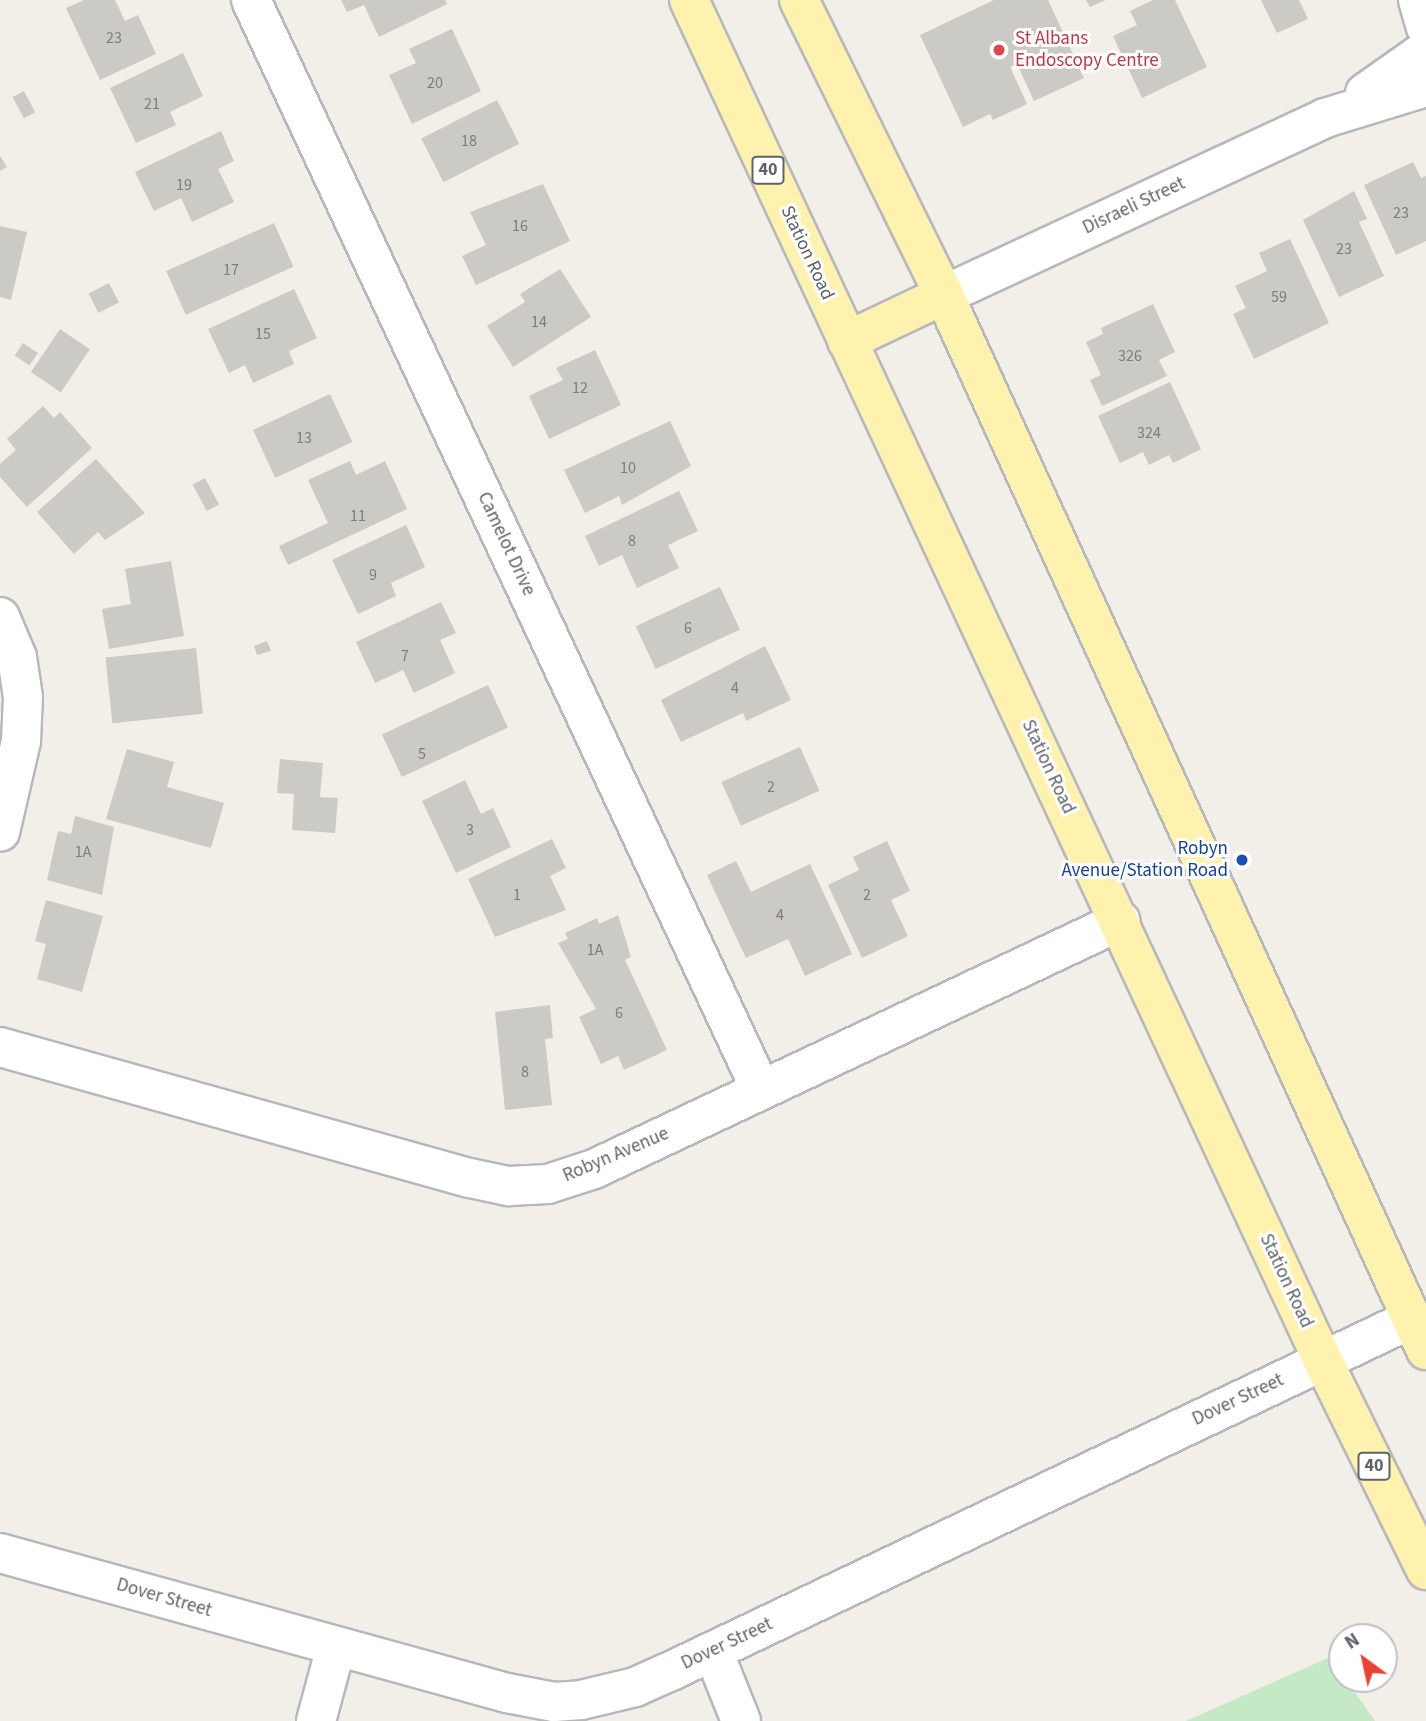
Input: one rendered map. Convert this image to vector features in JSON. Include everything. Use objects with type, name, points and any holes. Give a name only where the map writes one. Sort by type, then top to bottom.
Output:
[{"type":"main road","name":"Station Road","points":[[690,0],[1323,1361],[1426,1570]]},
{"type":"main road","points":[[799,0],[944,295],[1419,1335]]},
{"type":"main road","points":[[847,341],[944,295]]},
{"type":"street","name":"Camelot Drive","points":[[251,0],[760,1088]]},
{"type":"street","points":[[1418,0],[1426,28]]},
{"type":"street","name":"Disraeli Street","points":[[1325,118],[1426,50]]},
{"type":"street","name":"Disraeli Street","points":[[944,295],[1325,118],[1426,87]]},
{"type":"street","points":[[0,617],[17,657],[23,697],[21,741],[0,832]]},
{"type":"street","name":"Robyn Avenue","points":[[0,1047],[509,1186],[548,1184],[594,1169],[760,1088],[1120,921]]},
{"type":"street","name":"Dover Street","points":[[0,1553],[336,1647],[554,1702],[607,1696],[713,1651],[1323,1361],[1419,1335]]},
{"type":"street","points":[[316,1721],[336,1647]]},
{"type":"street","points":[[713,1651],[741,1721]]},
{"type":"green space","points":[[1328,1658],[1328,1693],[1355,1693],[1375,1721],[1186,1721]]},
{"type":"building","points":[[84,0],[115,0],[125,21],[138,15],[156,54],[100,80],[66,8]]},
{"type":"building","points":[[341,0],[445,0],[447,4],[379,37],[364,5],[347,12]]},
{"type":"building","name":"St Albans Endoscopy Centre","points":[[994,0],[1048,0],[1084,78],[1034,101],[1017,64],[1010,67],[1027,104],[993,120],[990,114],[963,127],[920,35]]},
{"type":"building","points":[[1086,0],[1106,0],[1090,7]]},
{"type":"building","points":[[1153,0],[1175,0],[1207,67],[1142,98],[1113,36],[1137,25],[1130,11]]},
{"type":"building","points":[[1261,0],[1299,0],[1308,19],[1277,33]]},
{"type":"building","points":[[452,29],[481,91],[412,124],[389,75],[416,63],[409,49]]},
{"type":"building","points":[[183,53],[203,96],[170,112],[176,125],[136,143],[110,88]]},
{"type":"building","points":[[24,91],[35,112],[24,118],[13,97]]},
{"type":"building","points":[[497,100],[519,144],[444,182],[421,139]]},
{"type":"building","points":[[221,131],[234,161],[218,169],[234,202],[192,222],[181,198],[154,211],[135,172]]},
{"type":"building","points":[[0,156],[7,167],[0,171]]},
{"type":"building","points":[[1413,162],[1421,178],[1426,176],[1426,241],[1396,255],[1364,185]]},
{"type":"building","points":[[543,184],[570,241],[476,285],[462,256],[486,245],[470,212]]},
{"type":"building","points":[[1354,191],[1367,219],[1359,222],[1384,276],[1339,297],[1303,220]]},
{"type":"building","points":[[274,223],[294,267],[186,315],[166,271]]},
{"type":"building","points":[[0,226],[27,232],[11,300],[0,297]]},
{"type":"building","points":[[1290,239],[1329,323],[1254,359],[1233,314],[1246,308],[1235,286],[1267,271],[1259,253]]},
{"type":"building","points":[[560,269],[591,317],[513,367],[487,326],[525,302],[520,294]]},
{"type":"building","points":[[109,283],[119,303],[98,313],[89,293]]},
{"type":"building","points":[[294,289],[317,338],[289,351],[294,364],[253,383],[245,365],[229,373],[208,329]]},
{"type":"building","points":[[1153,304],[1175,352],[1159,360],[1167,376],[1102,406],[1090,380],[1101,375],[1086,342],[1103,334],[1101,328]]},
{"type":"building","points":[[60,329],[90,349],[61,392],[31,372]]},
{"type":"building","points":[[23,343],[38,353],[30,366],[15,355]]},
{"type":"building","points":[[595,350],[621,405],[549,439],[529,396],[563,380],[556,368]]},
{"type":"building","points":[[1170,382],[1201,449],[1173,463],[1169,455],[1149,465],[1143,452],[1120,463],[1098,416]]},
{"type":"building","points":[[330,394],[352,442],[275,478],[253,430]]},
{"type":"building","points":[[43,406],[54,418],[60,412],[92,448],[27,507],[0,477],[0,464],[16,450],[7,439]]},
{"type":"building","points":[[670,421],[691,466],[622,505],[619,496],[585,513],[564,470]]},
{"type":"building","points":[[96,459],[145,513],[105,540],[98,532],[74,554],[37,512]]},
{"type":"building","points":[[350,461],[356,475],[385,461],[407,509],[288,565],[279,546],[328,523],[308,480]]},
{"type":"building","points":[[205,478],[219,504],[207,511],[193,485]]},
{"type":"building","points":[[679,491],[698,531],[668,545],[679,568],[637,588],[622,555],[599,566],[585,536]]},
{"type":"building","points":[[406,525],[425,567],[391,583],[396,596],[358,614],[332,560]]},
{"type":"building","points":[[171,561],[184,636],[109,649],[102,609],[131,604],[125,569]]},
{"type":"building","points":[[720,587],[740,630],[656,669],[636,626]]},
{"type":"building","points":[[441,602],[456,633],[440,640],[455,673],[414,693],[403,670],[375,683],[356,642]]},
{"type":"building","points":[[267,641],[271,651],[257,655],[254,646]]},
{"type":"building","points":[[765,646],[791,700],[746,721],[743,713],[681,742],[661,700]]},
{"type":"building","points":[[196,648],[203,714],[112,723],[105,658]]},
{"type":"building","points":[[488,685],[508,728],[402,777],[382,734]]},
{"type":"building","points":[[800,747],[820,791],[741,826],[721,782]]},
{"type":"building","points":[[127,749],[174,762],[167,787],[224,803],[211,848],[106,819]]},
{"type":"building","points":[[280,759],[323,763],[320,797],[338,798],[335,833],[292,830],[294,794],[277,793]]},
{"type":"building","points":[[465,780],[481,814],[493,808],[511,847],[456,873],[422,801]]},
{"type":"building","points":[[75,816],[114,827],[102,895],[47,880],[58,831],[71,834]]},
{"type":"building","points":[[552,839],[566,868],[550,876],[566,910],[495,937],[468,879]]},
{"type":"building","points":[[887,841],[910,891],[891,900],[908,936],[862,958],[828,885],[859,870],[853,857]]},
{"type":"building","points":[[736,861],[751,892],[810,864],[852,954],[805,976],[788,939],[746,958],[707,875]]},
{"type":"building","points":[[46,900],[103,916],[82,992],[37,979],[46,944],[35,941]]},
{"type":"building","points":[[618,915],[631,957],[625,960],[667,1050],[624,1070],[618,1056],[601,1064],[579,1017],[596,1009],[558,943],[568,939],[565,933],[597,918],[599,924]]},
{"type":"building","points":[[550,1005],[553,1038],[545,1039],[552,1105],[505,1110],[495,1012]]},
{"type":"place","name":"St Albans Endoscopy Centre","points":[[999,50]]},
{"type":"place","name":"Robyn Avenue/Station Road","points":[[1242,860]]}]
